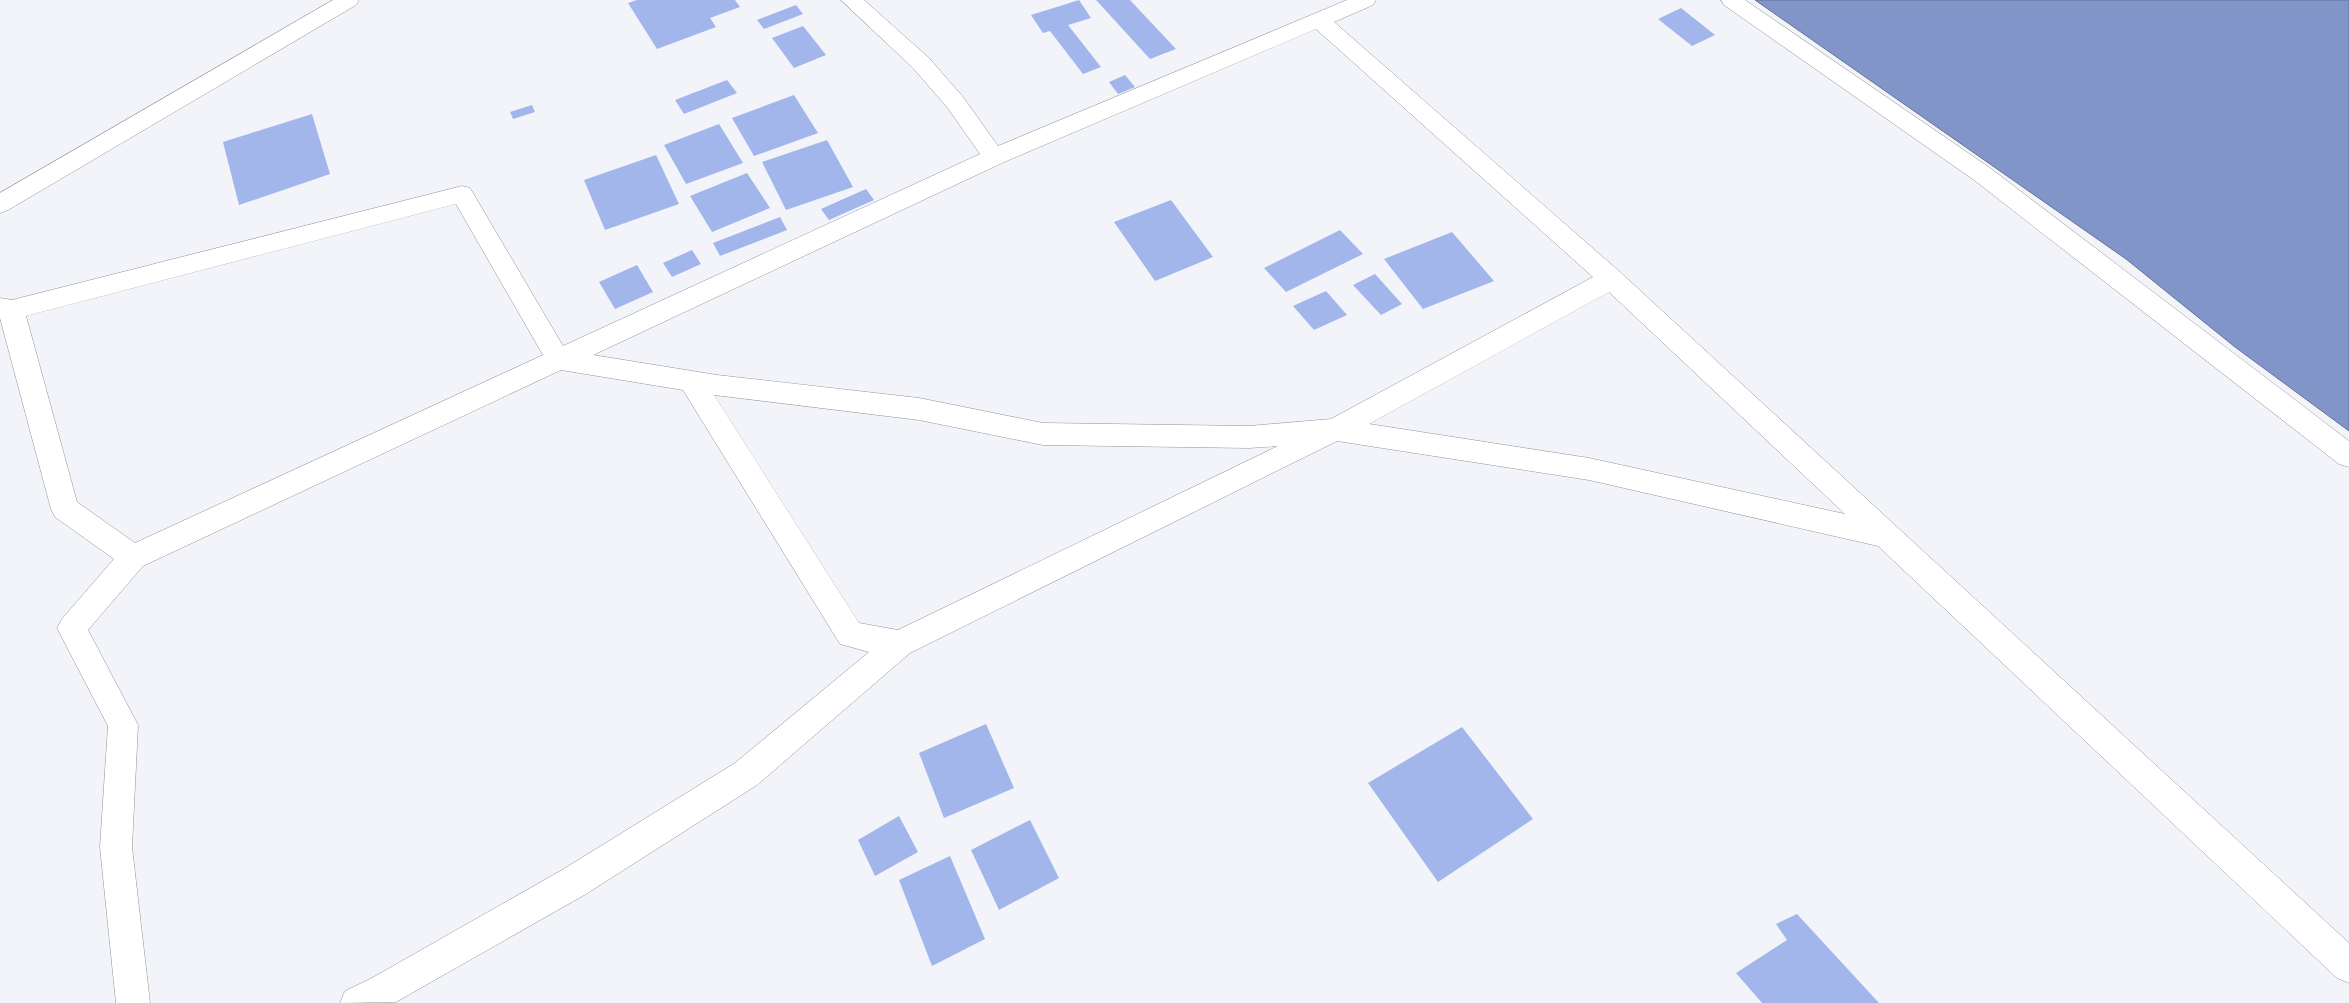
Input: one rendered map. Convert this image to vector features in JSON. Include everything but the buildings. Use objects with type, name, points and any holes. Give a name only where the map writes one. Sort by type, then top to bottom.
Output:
[{"type":"street","points":[[0,204],[349,0]]},
{"type":"street","points":[[851,0],[922,63],[955,102],[994,157]]},
{"type":"street","points":[[133,1003],[116,847],[124,725],[72,628],[132,556],[994,157],[1366,0]]},
{"type":"street","points":[[1731,0],[1982,174],[2349,456]]},
{"type":"street","points":[[1319,20],[1611,279],[2349,966]]},
{"type":"street","points":[[132,556],[65,509],[6,309],[462,194],[558,360]]},
{"type":"street","points":[[357,1003],[384,990],[574,882],[746,774],[900,644],[1335,430],[1611,279]]},
{"type":"street","points":[[558,360],[691,380],[919,409],[1043,434],[1249,438],[1335,430],[1589,470],[1885,534]]},
{"type":"street","points":[[691,380],[850,635],[900,644]]},
{"type":"water","points":[[1755,0],[2349,0],[2349,431],[2235,347],[2126,259]]}]
